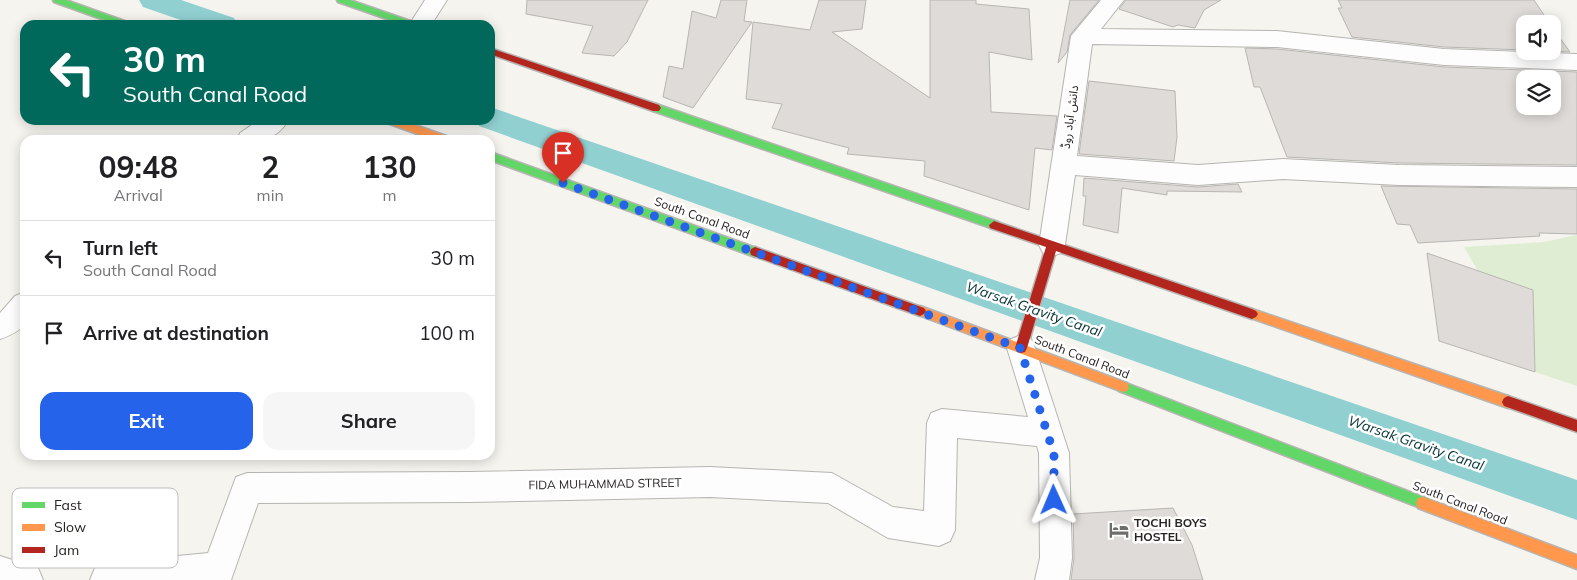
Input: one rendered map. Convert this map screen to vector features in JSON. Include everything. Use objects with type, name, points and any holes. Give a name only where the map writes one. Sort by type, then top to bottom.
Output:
[{"type":"main road","points":[[57,0],[113,20]]},
{"type":"main road","points":[[341,0],[399,20]]},
{"type":"main road","points":[[495,53],[1577,426]]},
{"type":"main road","points":[[404,125],[431,135]]},
{"type":"main road","name":"South Canal Road","points":[[495,158],[1020,348],[1577,562]]},
{"type":"main road","points":[[1020,348],[1052,245]]},
{"type":"street","points":[[423,20],[436,0]]},
{"type":"street","points":[[1082,36],[1113,0]]},
{"type":"street","points":[[1082,36],[1277,39],[1444,57],[1577,62]]},
{"type":"street","name":"دانش آباد روڈ","points":[[1052,245],[1082,36]]},
{"type":"street","points":[[256,135],[269,125]]},
{"type":"street","points":[[1064,164],[1198,175],[1283,169],[1399,174],[1577,177]]},
{"type":"street","points":[[0,328],[11,321],[20,310]]},
{"type":"street","points":[[1020,348],[1054,454],[1056,558],[1052,580]]},
{"type":"street","name":"FIDA MUHAMMAD STREET","points":[[107,580],[219,568],[247,488],[468,487],[710,482],[832,488],[888,522],[939,530],[942,423],[1047,433]]},
{"type":"street","points":[[0,573],[26,580]]},
{"type":"green space","points":[[1577,235],[1577,386],[1535,372],[1533,290],[1479,273],[1464,247],[1544,242]]},
{"type":"building","points":[[527,0],[648,0],[627,42],[614,56],[582,53],[593,26],[526,14]]},
{"type":"building","points":[[721,0],[747,0],[744,21],[752,22],[693,108],[663,97],[669,66],[683,69],[692,11],[716,18]]},
{"type":"building","points":[[819,0],[866,0],[862,29],[832,32],[930,98],[930,0],[976,0],[976,4],[1029,9],[1032,60],[989,52],[991,112],[1057,116],[1052,150],[1035,148],[1029,210],[924,176],[925,161],[847,154],[849,148],[772,128],[782,104],[746,99],[753,22],[810,30]]},
{"type":"building","points":[[1070,0],[1099,0],[1070,35],[1067,52],[1058,63]]},
{"type":"building","points":[[1126,0],[1221,0],[1204,10],[1195,28],[1178,25],[1173,27],[1119,9]]},
{"type":"building","points":[[1338,0],[1534,0],[1544,15],[1516,15],[1516,50],[1444,47],[1352,37],[1338,8],[1342,8]]},
{"type":"building","points":[[1561,40],[1570,52],[1561,52]]},
{"type":"building","points":[[1245,48],[1277,49],[1444,67],[1524,70],[1516,70],[1516,115],[1561,115],[1561,71],[1577,72],[1577,165],[1399,163],[1287,157],[1260,87],[1254,87]]},
{"type":"building","points":[[1089,81],[1175,91],[1177,137],[1174,161],[1079,154]]},
{"type":"building","points":[[1084,178],[1198,187],[1238,184],[1242,192],[1167,191],[1167,195],[1122,188],[1118,233],[1083,225],[1086,196],[1083,196]]},
{"type":"building","points":[[1381,186],[1577,189],[1577,234],[1539,233],[1540,236],[1418,243],[1410,225],[1397,224]]},
{"type":"building","points":[[1427,253],[1533,290],[1535,372],[1439,341]]},
{"type":"building","name":"TOCHI BOYS HOSTEL","points":[[1173,508],[1192,545],[1203,580],[1071,580],[1074,558],[1073,514]]},
{"type":"waterway","points":[[153,0],[210,20]]},
{"type":"waterway","name":"Warsak Gravity Canal","points":[[495,120],[1577,500]]},
{"type":"traffic: fast","points":[[57,0],[113,20]]},
{"type":"traffic: fast","points":[[341,0],[399,20]]},
{"type":"traffic: fast","points":[[656,108],[994,225]]},
{"type":"traffic: fast","points":[[495,158],[755,252]]},
{"type":"traffic: fast","points":[[1123,387],[1423,503]]},
{"type":"traffic: slow","points":[[404,125],[431,135]]},
{"type":"traffic: slow","points":[[920,311],[1123,387]]},
{"type":"traffic: slow","points":[[1252,314],[1508,402]]},
{"type":"traffic: slow","points":[[1423,503],[1577,562]]},
{"type":"traffic: jam","points":[[495,53],[656,108]]},
{"type":"traffic: jam","points":[[994,225],[1252,314]]},
{"type":"traffic: jam","points":[[1021,348],[1052,245]]},
{"type":"traffic: jam","points":[[755,252],[920,311]]},
{"type":"traffic: jam","points":[[1508,402],[1577,426]]},
{"type":"place","name":"TOCHI BOYS HOSTEL","points":[[1119,530]]},
{"type":"route","points":[[563,183],[1020,348],[1054,454],[1054,500]]}]
